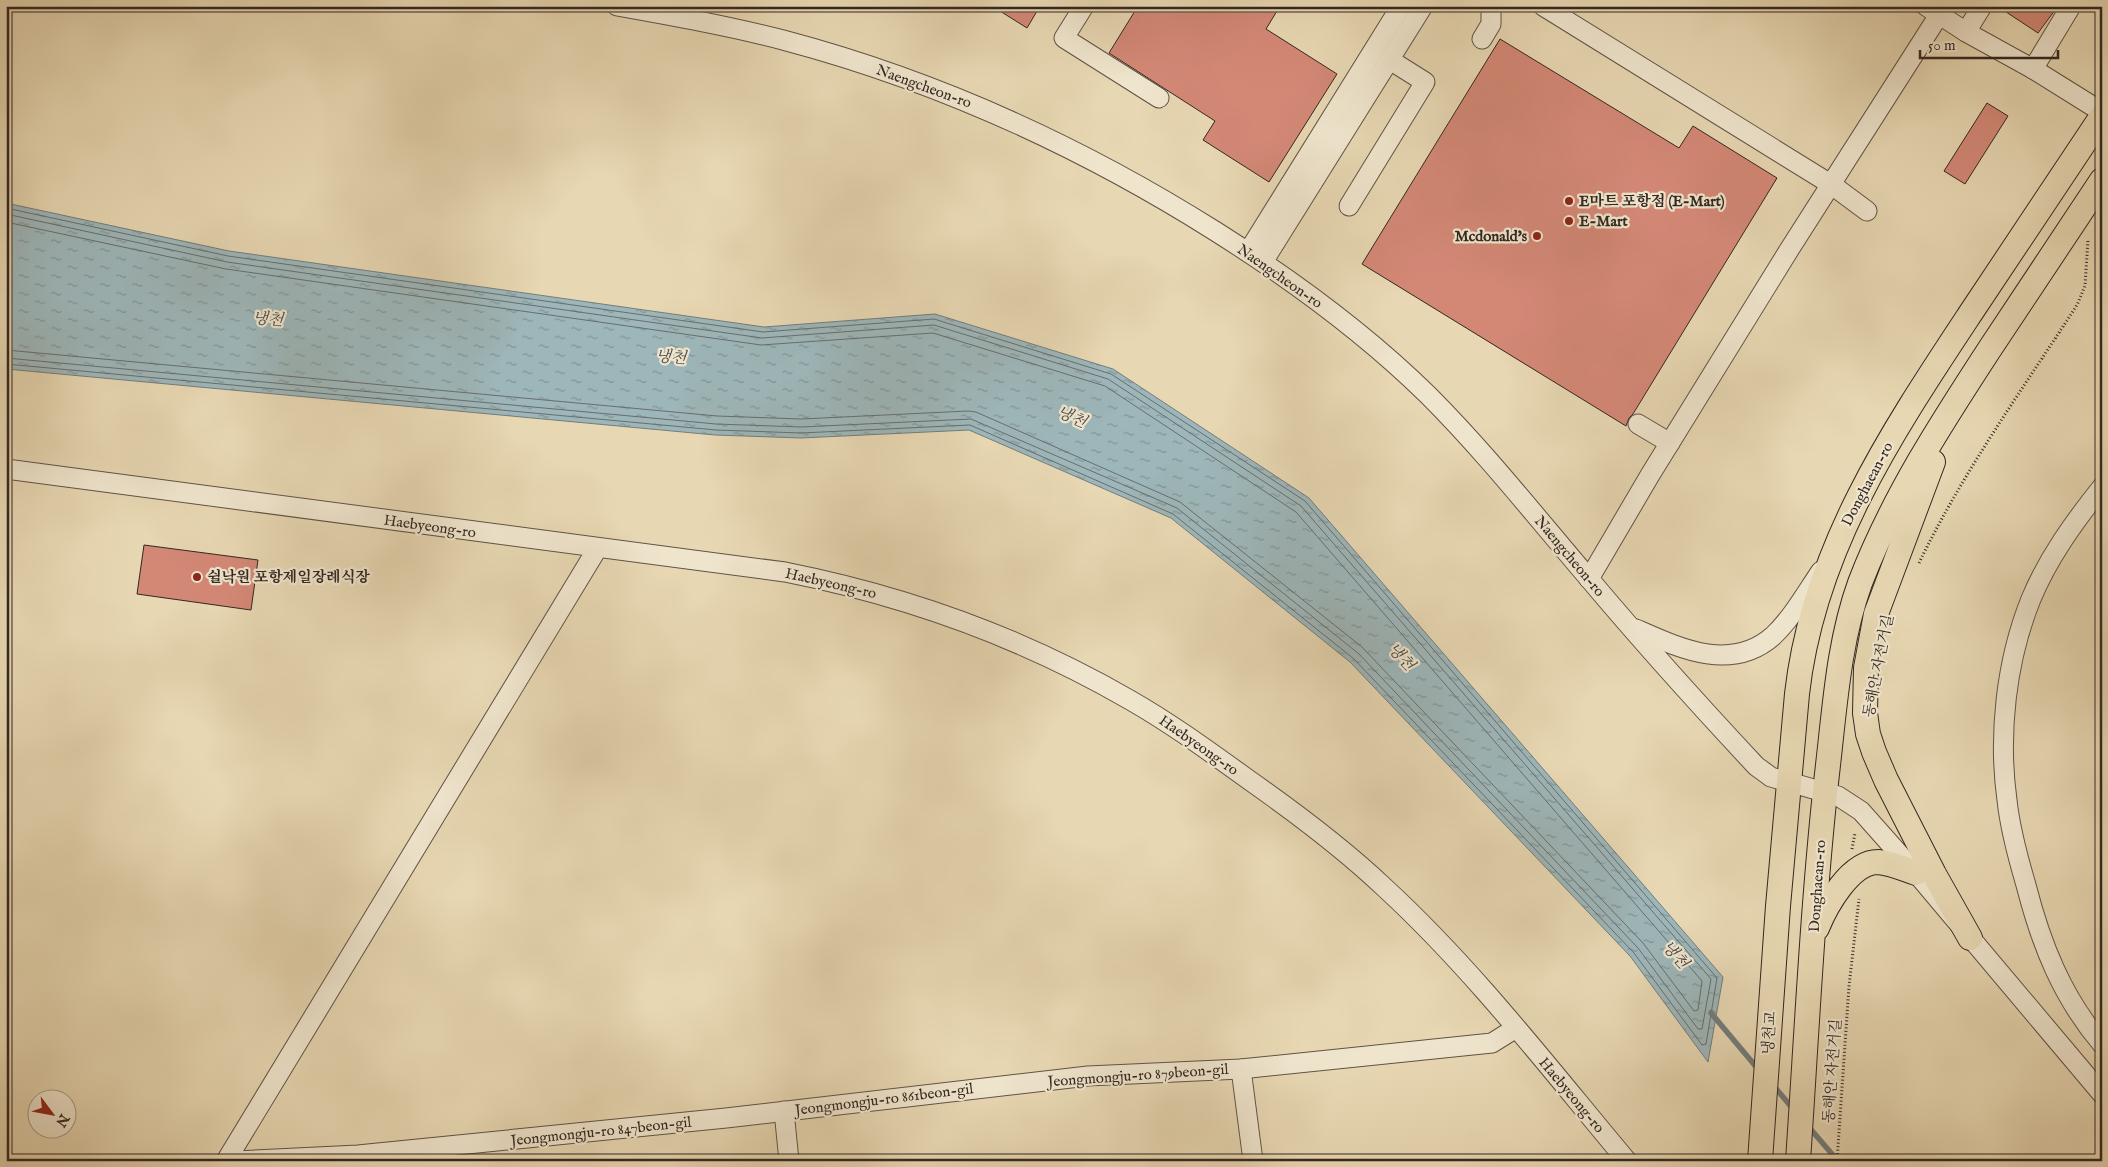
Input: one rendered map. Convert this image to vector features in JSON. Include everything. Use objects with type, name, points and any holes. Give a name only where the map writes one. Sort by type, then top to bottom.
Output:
[{"type":"main road","name":"Donghaean-ro","points":[[1778,906],[1801,663],[1813,608],[1830,558],[1872,472],[1927,379],[2102,116]]},
{"type":"main road","name":"Donghaean-ro","points":[[1812,944],[1825,791],[1843,647],[1861,583],[1898,501],[1926,449],[2102,180]]},
{"type":"main road","points":[[1955,402],[1876,614],[1866,668],[1865,713],[1868,734],[1886,780],[1934,874],[1970,938]]},
{"type":"main road","points":[[1798,1161],[1812,944],[1818,927],[1833,897],[1857,870],[1867,864],[1877,862],[1892,864],[1916,874]]},
{"type":"main road","name":"냉천교","points":[[1760,1161],[1778,906]]},
{"type":"street","points":[[1084,6],[1064,38],[1159,98]]},
{"type":"street","points":[[1255,257],[1401,6]]},
{"type":"street","points":[[1255,257],[1390,60],[1423,6]]},
{"type":"street","points":[[1482,39],[1491,24],[1492,6]]},
{"type":"street","points":[[1543,6],[1832,185],[1867,212]]},
{"type":"street","points":[[1966,32],[1982,6]]},
{"type":"street","points":[[2033,68],[2071,6]]},
{"type":"street","name":"Naengcheon-ro","points":[[620,7],[724,26],[785,40],[887,72],[971,103],[1033,129],[1117,172],[1255,257],[1356,332],[1394,363],[1428,395],[1522,499],[1629,626],[1756,766],[1771,776],[1789,783],[1838,796],[1861,811],[2102,1094]]},
{"type":"street","points":[[1589,579],[1789,250],[1832,185],[1933,11],[1966,32],[2033,68],[2102,112]]},
{"type":"street","points":[[1349,206],[1425,82],[1390,60]]},
{"type":"street","points":[[1638,424],[1670,443]]},
{"type":"street","name":"Haebyeong-ro","points":[[6,469],[597,549],[785,572],[865,590],[954,618],[1000,636],[1090,678],[1173,726],[1325,836],[1386,888],[1414,917],[1516,1028],[1627,1161]]},
{"type":"street","points":[[2102,487],[2063,539],[2032,599],[2014,658],[2004,730],[2007,801],[2034,918],[2044,948],[2066,994],[2102,1044]]},
{"type":"street","points":[[226,1161],[597,549]]},
{"type":"street","points":[[1629,626],[1668,643],[1693,651],[1724,657],[1738,655],[1756,647],[1772,636],[1787,620],[1830,558]]},
{"type":"street","points":[[1241,1069],[1492,1043],[1516,1028]]},
{"type":"street","name":"Jeongmongju-ro 879beon-gil","points":[[1034,1082],[1088,1076],[1241,1069],[1253,1161]]},
{"type":"street","name":"Jeongmongju-ro 861beon-gil","points":[[789,1161],[784,1111],[1034,1082]]},
{"type":"street","name":"Jeongmongju-ro 847beon-gil","points":[[235,1161],[359,1158],[784,1111]]},
{"type":"path","points":[[1918,567],[1933,534],[1966,476],[2076,305],[2085,286],[2088,236]]},
{"type":"path","name":"동해안 자전거길","points":[[1837,1161],[1858,900],[1861,893],[1869,885],[1849,861],[1861,811]]},
{"type":"water","points":[[6,203],[229,251],[764,327],[935,314],[1113,369],[1309,498],[1723,977],[1708,1062],[1630,956],[1350,662],[1171,518],[969,430],[801,438],[715,435],[6,369]]},
{"type":"building","points":[[992,6],[1040,6],[1027,28]]},
{"type":"building","points":[[1138,6],[1280,6],[1266,29],[1337,74],[1269,182],[1203,140],[1215,121],[1109,53]]},
{"type":"building","points":[[1997,6],[2058,6],[2038,33]]},
{"type":"building","name":"E-Mart","points":[[1500,39],[1679,148],[1693,126],[1777,178],[1629,418],[1626,426],[1362,264]]},
{"type":"building","points":[[1987,103],[2008,116],[1965,184],[1944,171]]},
{"type":"building","name":"쉴낙원 포항제일장례식장","points":[[144,545],[258,560],[251,610],[137,594]]},
{"type":"waterway","name":"냉천","points":[[1711,1013],[1758,1069]]},
{"type":"waterway","name":"냉천","points":[[1773,1085],[1794,1110]]},
{"type":"waterway","name":"냉천","points":[[1807,1125],[1838,1161]]},
{"type":"place","name":"E마트 포항점 (E-Mart)","points":[[1569,201]]},
{"type":"place","name":"E-Mart","points":[[1569,221]]},
{"type":"place","name":"Mcdonald's","points":[[1537,236]]},
{"type":"place","name":"쉴낙원 포항제일장례식장","points":[[197,577]]}]
